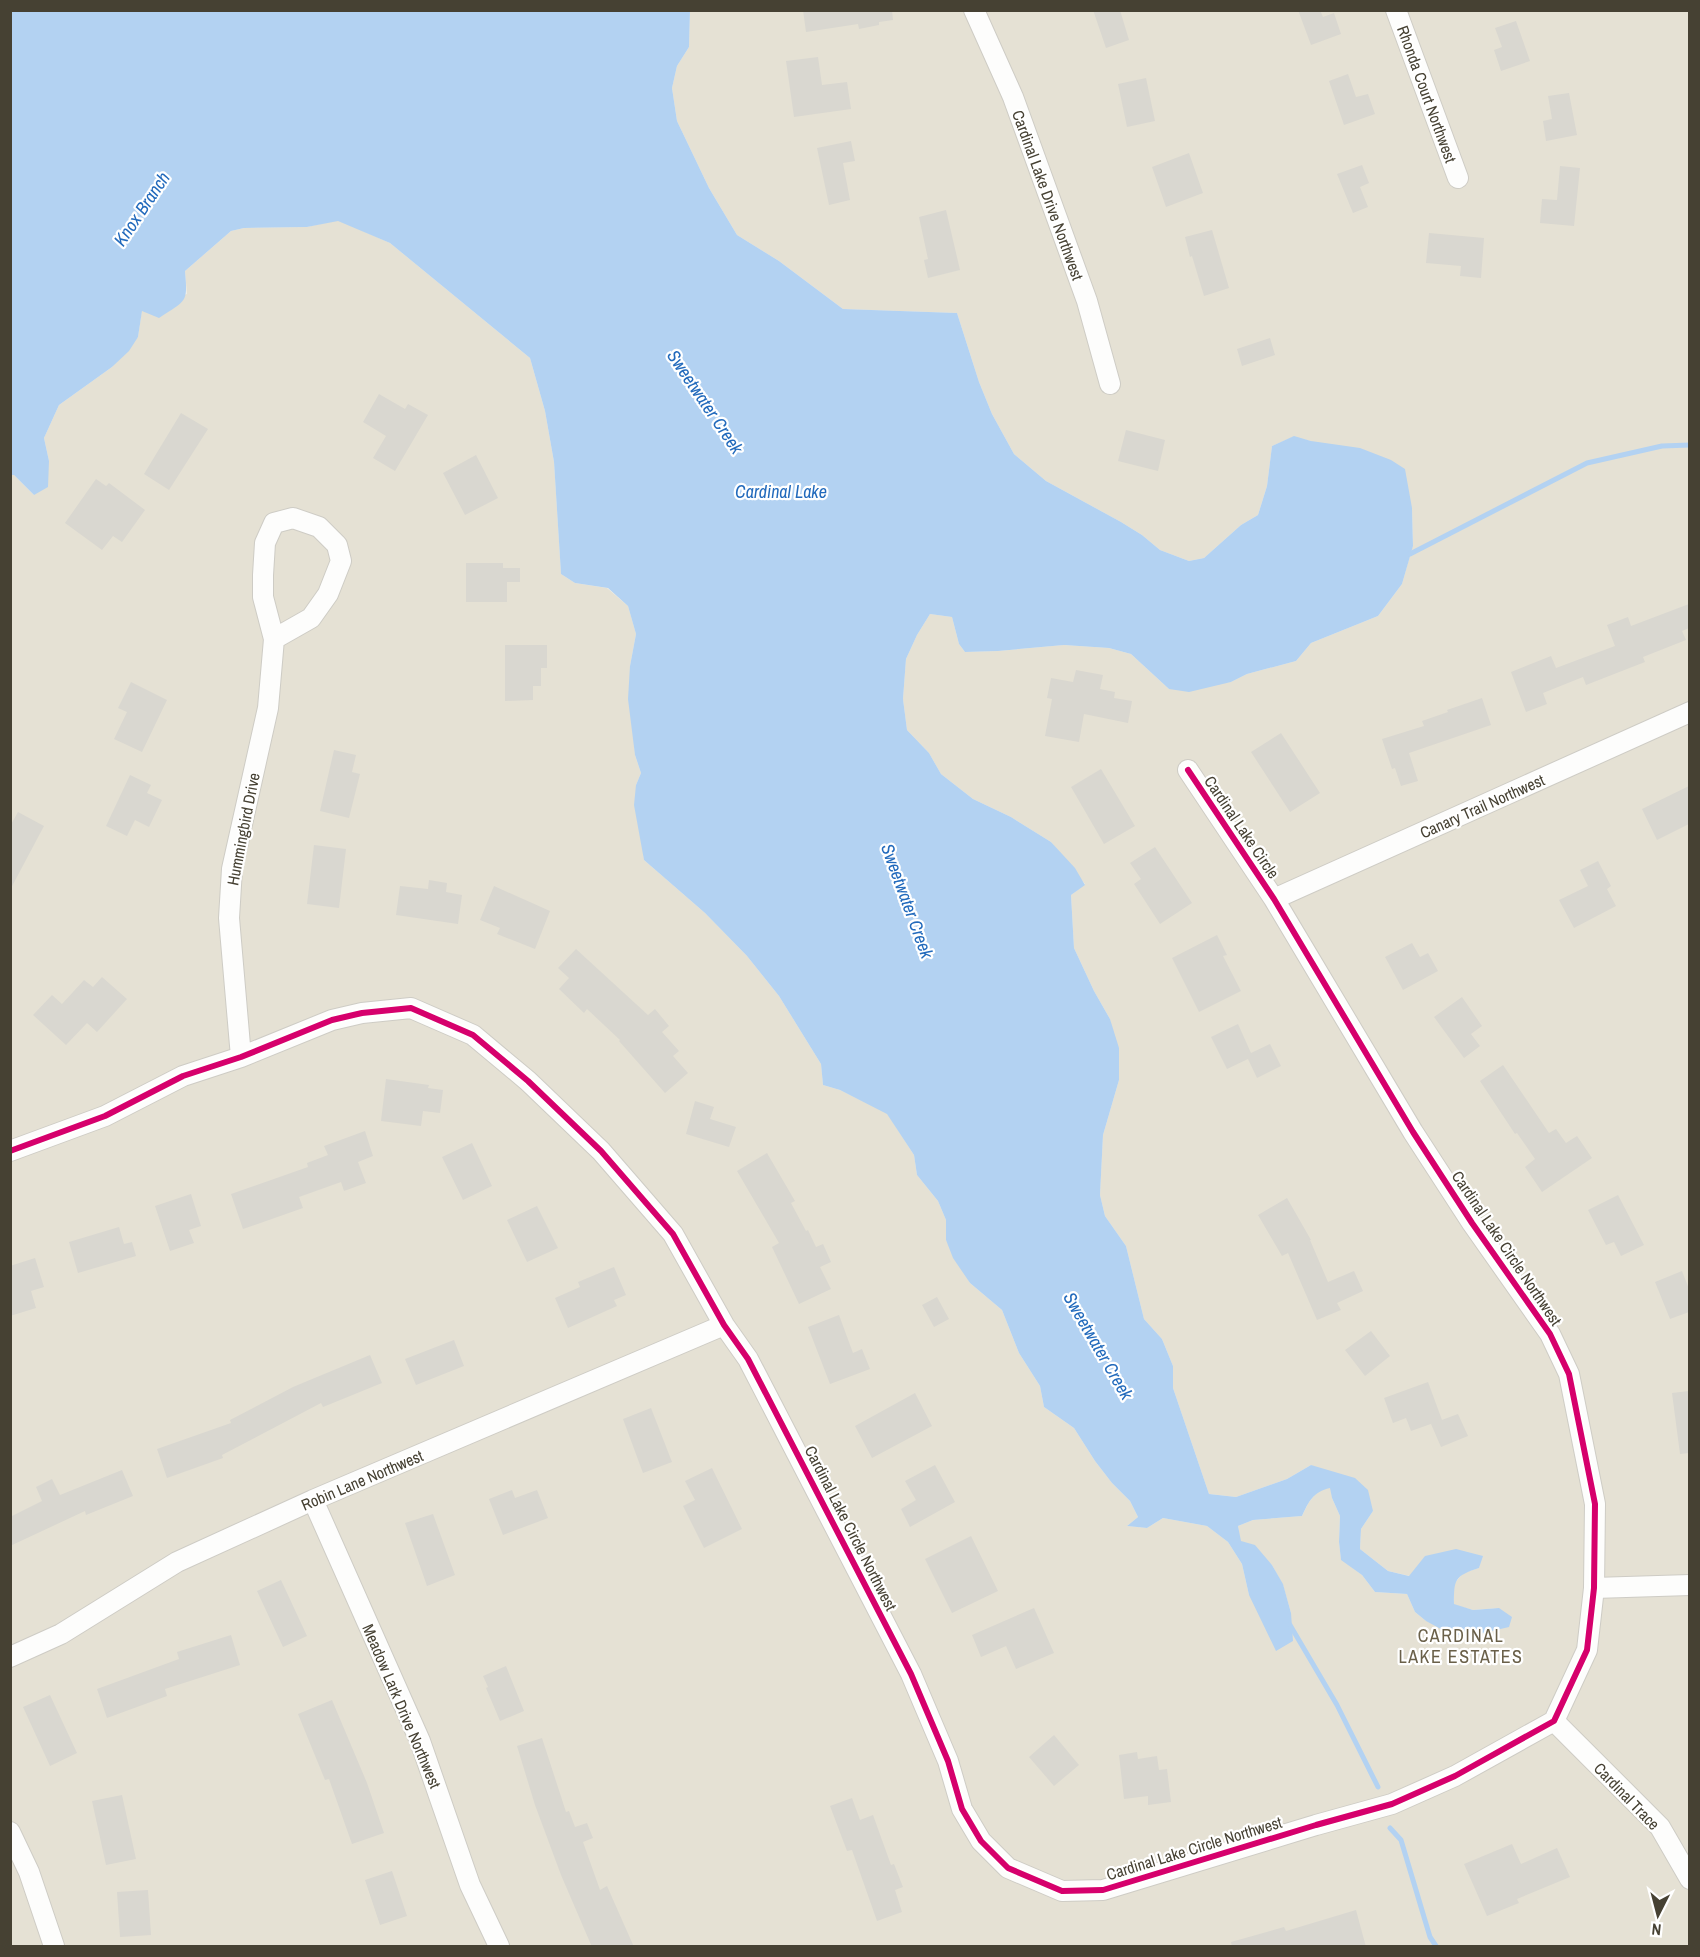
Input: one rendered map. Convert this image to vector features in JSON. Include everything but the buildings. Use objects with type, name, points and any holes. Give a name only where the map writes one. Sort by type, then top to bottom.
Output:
[{"type":"street","name":"Cardinal Lake Drive Northwest","points":[[974,10],[1013,97],[1087,301],[1110,384]]},
{"type":"street","name":"Rhonda Court Northwest","points":[[1396,10],[1458,178]]},
{"type":"street","name":"Hummingbird Drive","points":[[241,1057],[228,918],[232,869],[268,708],[274,639],[263,597],[265,543],[274,523],[293,518],[319,526],[337,545],[341,561],[328,594],[311,618],[274,639]]},
{"type":"street","name":"Canary Trail Northwest","points":[[1274,899],[1689,712]]},
{"type":"street","name":"Cardinal Lake Circle","points":[[1188,770],[1274,899]]},
{"type":"street","name":"Cardinal Lake Circle Northwest","points":[[10,1151],[105,1116],[183,1076],[241,1057],[332,1020],[362,1013],[411,1008],[473,1035],[528,1081],[602,1151],[673,1234],[724,1325],[748,1359],[911,1674],[948,1761],[962,1809],[981,1840],[1008,1868],[1062,1892],[1103,1890],[1392,1804],[1455,1776],[1554,1721],[1587,1650],[1594,1588],[1595,1504],[1569,1374],[1550,1334],[1472,1223],[1413,1132],[1274,899]]},
{"type":"street","name":"Robin Lane Northwest","points":[[10,1657],[61,1634],[177,1562],[313,1500],[724,1325]]},
{"type":"street","name":"Meadow Lark Drive Northwest","points":[[313,1500],[420,1741],[470,1885],[499,1947]]},
{"type":"street","points":[[1594,1588],[1689,1585]]},
{"type":"street","name":"Cardinal Trace","points":[[1554,1721],[1660,1827],[1689,1879]]},
{"type":"street","points":[[10,1832],[29,1872],[54,1947]]},
{"type":"shaded area","points":[[690,11],[1689,11],[1689,1946],[11,1946],[10,475],[14,475],[34,495],[49,461],[44,438],[59,405],[112,367],[138,337],[142,310],[187,294],[185,271],[231,231],[244,228],[307,227],[338,220],[390,243],[530,358],[545,411],[554,462],[561,574],[575,583],[607,588],[628,606],[636,634],[630,666],[635,755],[641,773],[636,785],[644,860],[705,913],[747,956],[779,996],[821,1064],[823,1085],[840,1090],[887,1113],[914,1155],[917,1175],[938,1201],[946,1220],[946,1240],[970,1283],[1002,1310],[1019,1353],[1040,1386],[1044,1407],[1074,1428],[1095,1461],[1130,1501],[1138,1517],[1127,1526],[1147,1528],[1163,1518],[1207,1526],[1228,1542],[1242,1564],[1249,1595],[1291,1613],[1283,1585],[1272,1565],[1240,1541],[1238,1526],[1253,1520],[1302,1516],[1318,1491],[1331,1487],[1332,1498],[1340,1516],[1341,1559],[1362,1575],[1375,1592],[1407,1594],[1415,1612],[1426,1621],[1499,1608],[1473,1610],[1454,1605],[1454,1584],[1463,1573],[1479,1568],[1482,1556],[1410,1576],[1388,1571],[1360,1549],[1361,1529],[1373,1511],[1311,1465],[1287,1479],[1236,1497],[1209,1494],[1173,1388],[1173,1366],[1162,1339],[1144,1319],[1126,1246],[1105,1216],[1100,1195],[1103,1135],[1119,1080],[1110,1019],[1074,948],[1071,895],[1085,884],[1051,842],[1011,817],[973,799],[941,774],[929,753],[907,730],[903,699],[906,659],[930,614],[952,617],[959,644],[965,652],[1064,645],[1109,648],[1131,654],[1169,689],[1231,682],[1247,674],[1296,661],[1311,643],[1378,616],[1402,584],[1413,545],[1412,508],[1311,441],[1293,437],[1272,446],[1267,486],[1258,515],[1241,525],[1204,558],[1189,561],[1160,550],[1121,522],[1046,481],[1014,454],[992,414],[979,382],[957,313],[843,309],[779,261],[737,235],[709,188],[677,121],[672,88],[677,66],[689,47]]},
{"type":"water","name":"Cardinal Lake","points":[[10,11],[690,11],[689,47],[677,66],[672,88],[677,121],[709,188],[737,235],[779,261],[843,309],[957,313],[979,382],[992,414],[1014,454],[1046,481],[1121,522],[1160,550],[1189,561],[1204,558],[1241,525],[1258,515],[1267,486],[1272,446],[1294,436],[1311,441],[1360,448],[1391,460],[1405,469],[1412,508],[1413,546],[1402,584],[1378,616],[1311,643],[1296,661],[1247,674],[1231,682],[1189,692],[1169,689],[1131,654],[1109,648],[1064,645],[965,652],[959,644],[952,617],[930,614],[906,659],[903,699],[907,730],[929,753],[941,774],[973,799],[1011,817],[1051,842],[1075,868],[1085,885],[1071,895],[1074,948],[1110,1019],[1119,1048],[1119,1080],[1103,1135],[1100,1195],[1105,1216],[1126,1246],[1144,1319],[1162,1339],[1173,1366],[1173,1388],[1209,1494],[1236,1497],[1287,1479],[1311,1465],[1355,1478],[1368,1490],[1373,1511],[1361,1529],[1360,1549],[1388,1571],[1409,1576],[1425,1556],[1456,1549],[1483,1556],[1479,1568],[1457,1580],[1454,1589],[1454,1604],[1473,1610],[1499,1608],[1512,1617],[1509,1627],[1475,1635],[1452,1635],[1426,1621],[1415,1612],[1407,1594],[1375,1592],[1362,1575],[1341,1560],[1340,1516],[1330,1488],[1319,1492],[1312,1498],[1302,1516],[1253,1520],[1238,1526],[1241,1541],[1255,1545],[1272,1565],[1283,1584],[1291,1613],[1293,1641],[1276,1651],[1249,1595],[1242,1564],[1228,1542],[1207,1526],[1163,1518],[1147,1528],[1127,1526],[1138,1517],[1130,1501],[1095,1461],[1074,1428],[1044,1407],[1040,1386],[1019,1353],[1002,1310],[970,1283],[953,1258],[946,1240],[946,1220],[938,1201],[917,1175],[914,1155],[887,1114],[840,1090],[823,1085],[821,1064],[779,996],[747,956],[705,913],[644,860],[634,805],[636,785],[641,773],[635,755],[628,699],[630,666],[636,634],[628,606],[608,588],[575,583],[561,574],[554,462],[545,411],[530,358],[390,243],[338,221],[307,227],[244,228],[231,231],[185,271],[186,290],[180,304],[159,318],[142,311],[138,337],[129,351],[112,367],[59,405],[44,438],[49,461],[48,487],[34,495],[14,475],[11,475]]},
{"type":"waterway","points":[[1410,554],[1587,463],[1662,446],[1690,445]]},
{"type":"waterway","name":"Sweetwater Creek","points":[[1290,1625],[1337,1705],[1378,1787]]},
{"type":"waterway","name":"Sweetwater Creek","points":[[1390,1828],[1401,1840],[1430,1937],[1436,1946]]},
{"type":"cycle path","points":[[10,1151],[105,1116],[183,1076],[241,1057],[332,1020],[362,1013],[411,1008],[473,1035],[528,1081],[601,1151],[673,1234],[724,1325],[748,1359],[911,1674],[948,1761],[962,1809],[981,1841],[1008,1868],[1062,1891],[1103,1890],[1392,1804],[1455,1776],[1554,1721],[1587,1650],[1594,1588],[1595,1504],[1569,1374],[1550,1334],[1472,1223],[1413,1132],[1274,899],[1188,770]]},
{"type":"district","name":"CARDINAL LAKE ESTATES","points":[[1461,1646]]},
{"type":"water label","name":"Knox Branch","points":[[142,209]]}]
